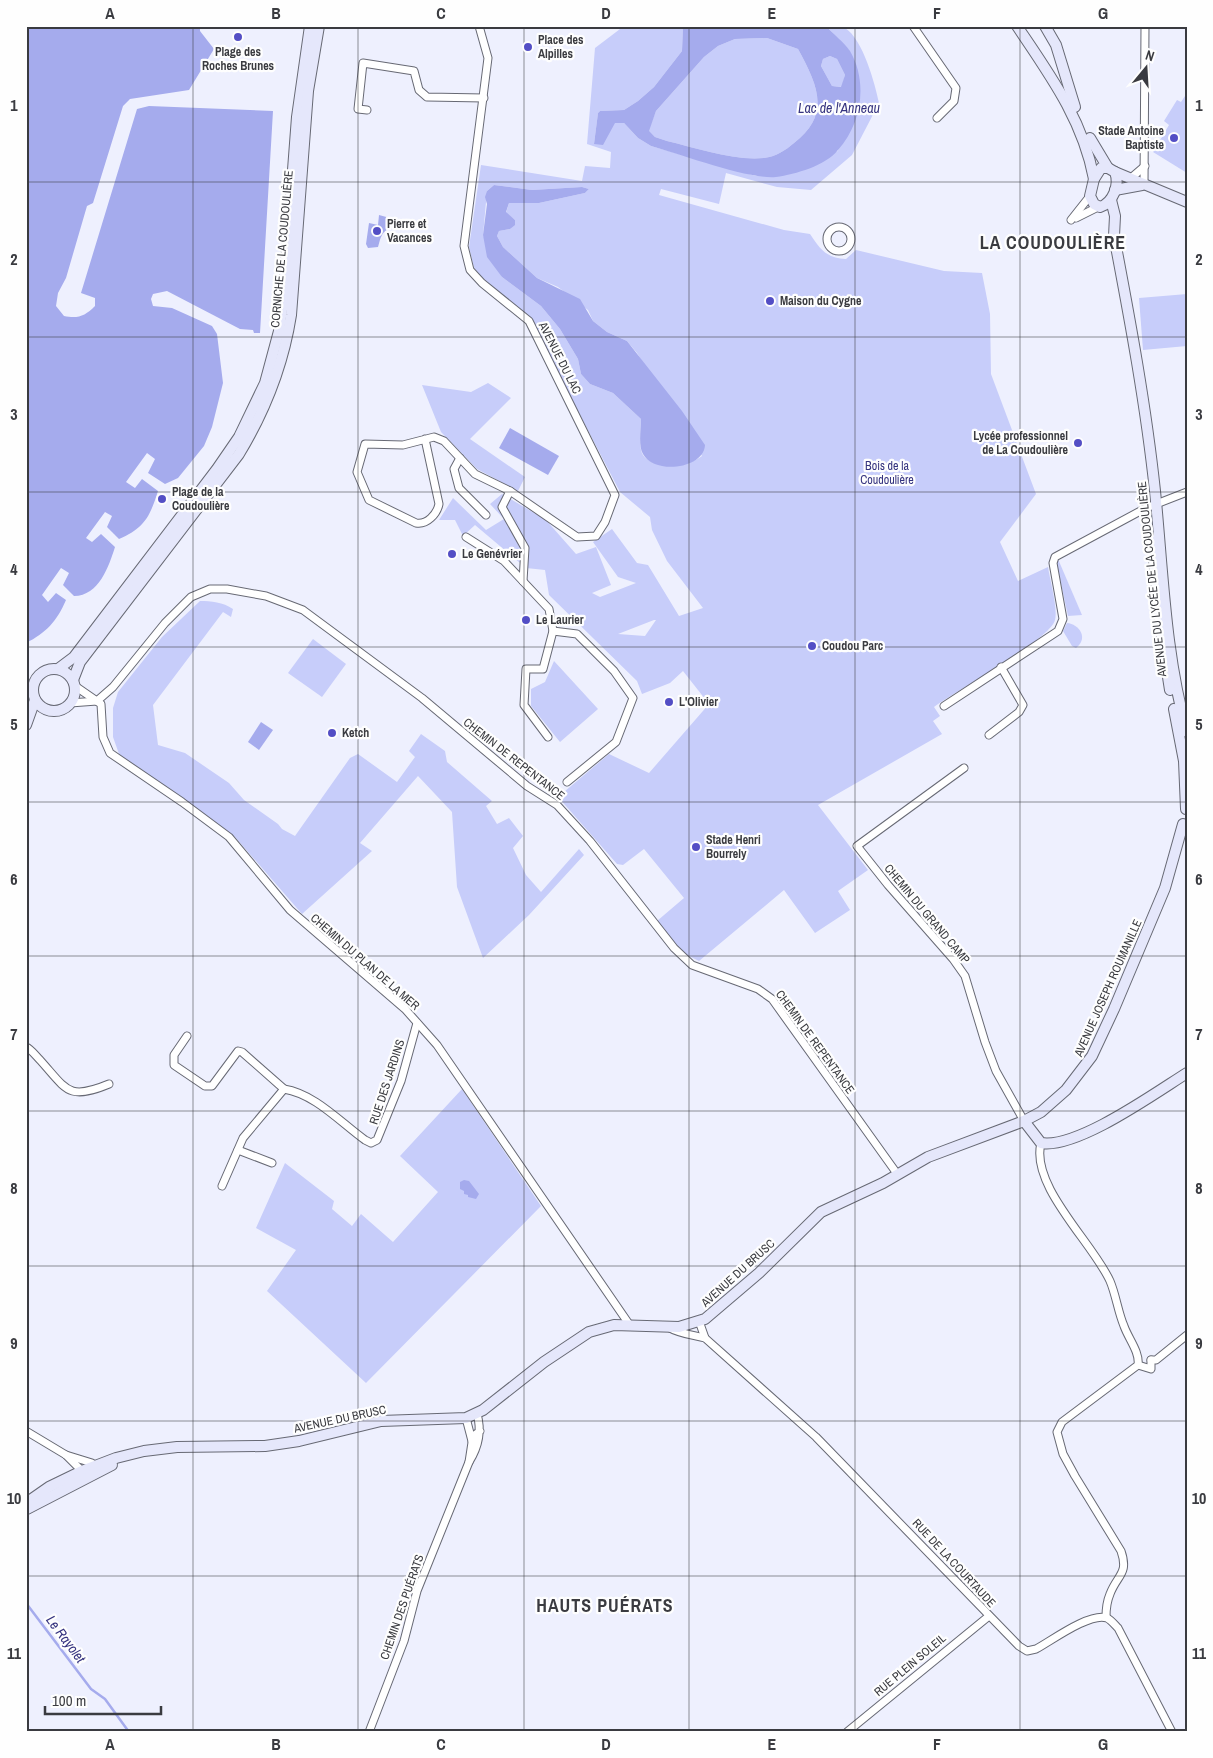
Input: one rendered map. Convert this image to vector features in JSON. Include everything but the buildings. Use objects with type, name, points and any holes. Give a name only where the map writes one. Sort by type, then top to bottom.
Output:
[{"type":"street","name":"CORNICHE DE LA COUDOULIÈRE","points":[[58,669],[74,657],[221,463],[248,421],[265,383],[280,330],[297,117],[310,26]]},
{"type":"street","name":"CORNICHE DE LA COUDOULIÈRE","points":[[74,683],[80,662],[239,454],[256,426],[274,384],[286,343],[291,315],[308,91],[319,26]]},
{"type":"street","name":"AVENUE DU LAC","points":[[480,26],[488,58],[477,158],[464,246],[470,270],[482,283],[528,321],[615,495],[605,522],[596,536],[577,537],[510,491]]},
{"type":"street","points":[[913,26],[956,88],[954,100],[937,118]]},
{"type":"street","points":[[1017,26],[1056,82],[1070,106],[1088,150],[1094,179]]},
{"type":"street","points":[[1046,26],[1056,45],[1081,121],[1111,170]]},
{"type":"street","points":[[1145,26],[1145,186]]},
{"type":"street","points":[[367,110],[358,109],[363,63],[414,71],[419,90],[427,97],[484,98]]},
{"type":"street","points":[[1131,178],[1145,166]]},
{"type":"street","points":[[1145,186],[1113,195],[1099,207],[1071,220],[1090,196],[1098,171],[1111,170],[1145,186],[1187,202]]},
{"type":"street","name":"AVENUE DU LYCÉE DE LA COUDOULIÈRE","points":[[1111,170],[1117,179],[1113,195],[1114,230],[1149,453],[1164,657],[1184,761],[1186,809],[1182,816],[1184,831]]},
{"type":"street","name":"AVENUE DU LYCÉE DE LA COUDOULIÈRE","points":[[1090,196],[1114,230]]},
{"type":"street","points":[[426,439],[439,504],[428,521],[420,524],[371,502],[360,484],[357,472],[360,464],[361,450],[365,444],[403,444],[434,437],[444,441],[475,474],[510,491],[502,507],[525,548],[523,581]]},
{"type":"street","points":[[460,458],[454,469],[459,488],[486,514]]},
{"type":"street","points":[[1153,506],[1187,492]]},
{"type":"street","name":"AVENUE DU LYCÉE DE LA COUDOULIÈRE","points":[[944,706],[1001,667],[1054,635],[1060,628],[1063,619],[1053,563],[1055,556],[1153,506]]},
{"type":"street","name":"AVENUE DU LYCÉE DE LA COUDOULIÈRE","points":[[1153,506],[1168,630],[1180,707],[1187,732]]},
{"type":"street","points":[[466,537],[504,561],[549,609],[552,631],[544,669],[526,669],[524,705],[548,737]]},
{"type":"street","name":"CHEMIN DE REPENTANCE","points":[[97,701],[113,687],[166,622],[191,597],[210,589],[227,589],[266,596],[304,610],[422,698],[527,786],[557,805],[590,841],[687,962],[758,989],[772,999],[898,1175]]},
{"type":"street","points":[[552,631],[578,634],[614,671],[633,698],[616,742],[567,782]]},
{"type":"street","points":[[989,735],[1023,708],[1001,667]]},
{"type":"street","points":[[58,669],[67,673],[74,683],[97,701],[70,703],[60,710],[49,710],[35,700],[32,691],[35,680],[44,670],[58,669]]},
{"type":"street","points":[[70,703],[74,683]]},
{"type":"street","points":[[28,722],[35,700]]},
{"type":"street","name":"CHEMIN DU PLAN DE LA MER","points":[[97,701],[102,708],[103,737],[110,753],[229,837],[290,910],[405,1009],[437,1045],[629,1324]]},
{"type":"street","points":[[28,722],[49,710]]},
{"type":"street","name":"CHEMIN DU GRAND CAMP","points":[[964,768],[857,846],[888,885],[954,959],[965,976],[996,1071],[1024,1121]]},
{"type":"street","name":"AVENUE JOSEPH ROUMANILLE","points":[[1024,1121],[1040,1112],[1066,1090],[1078,1077],[1092,1056],[1165,888],[1184,831]]},
{"type":"street","name":"RUE DES JARDINS","points":[[284,1089],[296,1091],[317,1103],[365,1140],[372,1143],[377,1140],[401,1081],[417,1023]]},
{"type":"street","points":[[187,1036],[174,1055],[174,1065],[205,1086],[212,1086],[238,1051],[242,1052],[284,1089],[248,1131],[222,1186]]},
{"type":"street","points":[[26,1047],[67,1090],[77,1093],[91,1091],[109,1084]]},
{"type":"street","points":[[1040,1143],[1048,1144],[1081,1134],[1115,1119],[1187,1073]]},
{"type":"street","points":[[1024,1121],[1040,1143],[1042,1170],[1048,1185],[1060,1206],[1093,1251],[1110,1281],[1124,1326],[1138,1361],[1151,1369],[1151,1360]]},
{"type":"street","name":"AVENUE DU BRUSC","points":[[26,1503],[49,1487],[128,1455],[176,1447],[274,1445],[381,1421],[466,1418],[477,1414],[579,1338],[601,1327],[629,1324],[668,1327],[700,1322],[712,1314],[759,1273],[822,1212],[898,1175],[928,1157],[1024,1121]]},
{"type":"street","points":[[238,1150],[272,1163]]},
{"type":"street","points":[[696,1334],[694,1330],[700,1322]]},
{"type":"street","points":[[700,1322],[705,1338]]},
{"type":"street","name":"RUE DE LA COURTAUDE","points":[[668,1327],[678,1333],[696,1334],[705,1338],[816,1437],[916,1538],[989,1616],[1027,1651],[1036,1649],[1091,1618],[1106,1617]]},
{"type":"street","points":[[1172,1732],[1118,1628],[1106,1617],[1110,1594],[1123,1571],[1125,1562],[1121,1551],[1063,1454],[1057,1432],[1062,1422],[1138,1361],[1156,1360],[1187,1335]]},
{"type":"street","name":"CHEMIN DES PUÉRATS","points":[[369,1732],[404,1641],[417,1591],[477,1447],[480,1431],[477,1414]]},
{"type":"street","name":"CHEMIN DES PUÉRATS","points":[[466,1418],[472,1441],[470,1462]]},
{"type":"street","points":[[26,1430],[89,1472]]},
{"type":"street","points":[[472,1441],[476,1432],[480,1431]]},
{"type":"street","points":[[66,1455],[87,1460],[89,1472]]},
{"type":"street","name":"AVENUE DU BRUSC","points":[[26,1510],[89,1472]]},
{"type":"street","name":"RUE PLEIN SOLEIL","points":[[847,1732],[989,1616]]},
{"type":"green space","name":"Bois de la Coudoulière","points":[[624,26],[683,26],[682,51],[654,87],[624,110],[600,111],[598,113],[594,144],[615,122],[624,123],[638,138],[651,146],[756,176],[838,151],[849,50],[826,26],[843,27],[851,34],[863,52],[875,85],[879,103],[852,155],[811,190],[777,187],[726,173],[719,204],[661,189],[659,195],[784,230],[810,234],[824,252],[833,257],[846,259],[856,250],[944,271],[982,273],[990,314],[991,374],[1036,494],[1000,542],[1018,581],[1048,567],[1056,615],[1049,629],[1037,640],[934,707],[940,716],[933,721],[942,734],[818,805],[868,870],[838,891],[850,910],[815,933],[784,890],[699,961],[683,953],[657,921],[684,898],[644,849],[623,865],[617,864],[558,797],[609,754],[649,773],[709,704],[683,671],[670,683],[642,694],[637,681],[549,595],[545,570],[526,568],[475,525],[463,536],[455,520],[439,520],[453,498],[486,530],[504,519],[490,504],[502,494],[546,520],[576,554],[596,547],[611,585],[592,593],[600,597],[636,583],[618,577],[593,542],[612,529],[637,563],[648,565],[679,616],[703,608],[667,561],[652,530],[650,517],[620,492],[529,317],[486,283],[474,268],[469,247],[481,165],[582,181],[585,166],[610,168],[611,152],[587,144],[595,48]],"holes":[[[494,185],[532,190],[582,187],[589,189],[585,193],[539,203],[509,203],[506,213],[515,220],[510,229],[499,231],[497,236],[503,247],[537,278],[558,287],[588,310],[593,321],[607,332],[627,341],[637,353],[702,456],[688,463],[671,466],[648,460],[641,452],[641,419],[613,393],[590,384],[581,374],[578,359],[560,329],[541,306],[502,277],[483,235],[487,191]],[[656,620],[645,636],[618,634]]]},
{"type":"green space","points":[[767,38],[798,49],[815,86],[817,110],[813,121],[806,132],[791,146],[780,153],[768,157],[740,158],[667,141],[655,137],[648,131],[656,111],[704,57],[718,46],[735,39]]},
{"type":"green space","points":[[830,56],[837,59],[845,75],[842,87],[832,86],[821,66],[823,59]]},
{"type":"green space","name":"Stade Antoine Baptiste","points":[[1187,93],[1187,173],[1153,152],[1169,125],[1164,121],[1177,100],[1181,102]]},
{"type":"green space","points":[[1187,294],[1187,346],[1143,350],[1139,298]]},
{"type":"green space","points":[[488,383],[511,398],[470,439],[525,477],[518,491],[477,469],[441,432],[422,385],[471,392]]},
{"type":"green space","points":[[1058,559],[1082,615],[1068,616],[1056,561]]},
{"type":"green space","points":[[200,601],[217,602],[233,609],[231,617],[223,612],[153,705],[158,745],[185,753],[229,783],[244,800],[278,824],[282,829],[295,836],[350,758],[358,754],[397,782],[415,757],[409,751],[421,734],[445,751],[447,762],[492,801],[486,806],[497,824],[509,818],[523,836],[513,848],[526,875],[541,892],[579,849],[584,855],[529,915],[483,958],[457,887],[452,812],[418,776],[360,843],[372,851],[302,914],[235,837],[119,754],[113,737],[113,708],[118,692],[162,637]]},
{"type":"green space","points":[[1067,623],[1075,626],[1081,632],[1082,640],[1076,648],[1072,646],[1063,631]]},
{"type":"green space","points":[[313,639],[346,664],[322,697],[288,673]]},
{"type":"green space","points":[[554,661],[598,709],[560,742],[531,706],[531,689],[545,682]]},
{"type":"green space","points":[[462,1089],[541,1206],[366,1383],[267,1291],[296,1250],[256,1228],[285,1163],[334,1201],[332,1209],[352,1226],[361,1214],[393,1242],[438,1192],[400,1156]]},
{"type":"water","points":[[26,26],[200,26],[200,31],[214,49],[189,90],[130,99],[123,106],[93,203],[87,206],[66,278],[58,293],[56,306],[64,316],[81,316],[95,306],[95,298],[81,293],[137,109],[149,106],[273,111],[260,333],[254,333],[253,330],[240,329],[167,291],[153,294],[151,299],[153,306],[172,308],[212,326],[217,334],[223,383],[212,427],[204,446],[178,478],[165,484],[148,473],[155,459],[147,453],[126,482],[135,488],[142,479],[158,491],[149,514],[141,526],[119,539],[107,527],[112,516],[105,512],[86,538],[92,542],[101,534],[115,547],[102,579],[90,591],[83,595],[74,596],[63,585],[69,573],[61,568],[42,595],[48,602],[56,593],[66,600],[63,607],[50,626],[26,643]]},
{"type":"water","name":"Lac de l'Anneau","points":[[683,26],[826,26],[845,44],[856,63],[859,76],[860,102],[853,128],[838,150],[826,161],[792,174],[776,177],[764,177],[733,171],[651,146],[638,138],[624,123],[615,123],[603,145],[594,144],[598,113],[600,111],[624,110],[638,101],[654,87],[682,51]],"holes":[[[767,38],[798,49],[815,86],[817,110],[813,121],[806,132],[791,146],[780,153],[768,157],[740,158],[667,141],[655,137],[649,131],[656,111],[704,57],[718,46],[735,39]],[[830,56],[837,59],[845,75],[841,87],[832,86],[821,66],[823,59]]]},
{"type":"water","points":[[494,185],[532,190],[582,187],[589,189],[585,193],[539,203],[509,203],[506,212],[515,220],[515,225],[510,229],[499,231],[497,236],[503,247],[537,278],[580,299],[593,321],[607,332],[627,341],[682,411],[705,445],[703,453],[696,459],[688,464],[667,467],[649,461],[641,451],[641,419],[613,393],[590,384],[581,374],[578,359],[560,329],[541,306],[502,277],[487,257],[483,235],[487,204],[485,197],[487,191]]},
{"type":"water","name":"Pierre et Vacances","points":[[379,215],[390,218],[391,224],[382,235],[378,247],[368,248],[366,244],[369,223],[378,225]]},
{"type":"water","points":[[510,428],[559,456],[548,475],[499,448]]},
{"type":"water","points":[[261,722],[273,730],[259,750],[248,742]]},
{"type":"water","points":[[464,1180],[469,1181],[479,1194],[476,1199],[468,1197],[460,1189],[460,1182]]},
{"type":"waterway","name":"Le Rayolet","points":[[26,1603],[91,1689],[105,1699],[129,1732]]},
{"type":"place","name":"Plage des Roches Brunes","points":[[238,37]]},
{"type":"place","name":"Place des Alpilles","points":[[528,47]]},
{"type":"place","name":"Stade Antoine Baptiste","points":[[1174,138]]},
{"type":"place","name":"Pierre et Vacances","points":[[377,231]]},
{"type":"place","name":"Maison du Cygne","points":[[770,301]]},
{"type":"place","name":"Lycée professionnel de La Coudoulière","points":[[1078,443]]},
{"type":"place","name":"Plage de la Coudoulière","points":[[162,499]]},
{"type":"place","name":"Le Genévrier","points":[[452,554]]},
{"type":"place","name":"Le Laurier","points":[[526,620]]},
{"type":"place","name":"Coudou Parc","points":[[812,646]]},
{"type":"place","name":"L'Olivier","points":[[669,702]]},
{"type":"place","name":"Ketch","points":[[332,733]]},
{"type":"place","name":"Stade Henri Bourrely","points":[[696,847]]},
{"type":"district","name":"LA COUDOULIÈRE","points":[[1053,243]]},
{"type":"district","name":"HAUTS PUÉRATS","points":[[605,1606]]}]
